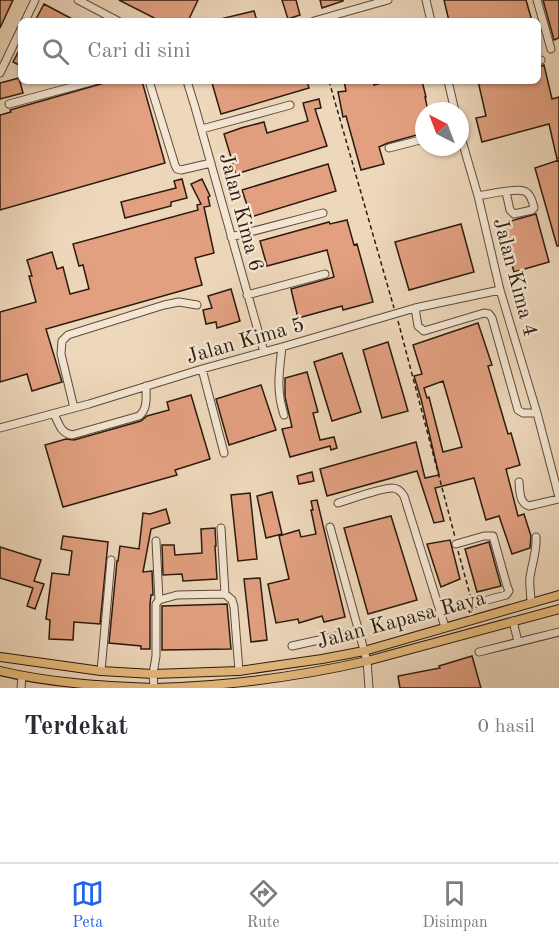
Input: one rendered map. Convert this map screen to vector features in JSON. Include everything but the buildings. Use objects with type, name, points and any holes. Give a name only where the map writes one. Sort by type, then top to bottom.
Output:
[{"type":"main road","name":"Jalan Kapasa Raya","points":[[0,657],[101,671],[153,674],[238,671],[364,651],[559,595]]},
{"type":"main road","points":[[0,670],[21,676],[108,686],[154,688],[264,680],[335,669],[559,609]]},
{"type":"street","points":[[26,18],[35,0]]},
{"type":"street","points":[[78,0],[112,18]]},
{"type":"street","points":[[325,18],[388,0]]},
{"type":"street","points":[[426,0],[430,18]]},
{"type":"street","points":[[537,0],[551,49]]},
{"type":"street","points":[[0,73],[18,35]]},
{"type":"street","points":[[9,104],[83,84]]},
{"type":"street","points":[[150,84],[177,169],[211,163]]},
{"type":"street","name":"Jalan Kima 6","points":[[188,84],[264,352]]},
{"type":"street","points":[[450,84],[453,102]]},
{"type":"street","points":[[202,129],[290,105]]},
{"type":"street","points":[[389,148],[415,141]]},
{"type":"street","name":"Jalan Kima 4","points":[[466,156],[500,290],[537,413],[559,498]]},
{"type":"street","points":[[478,196],[506,192],[525,192],[535,206],[534,208],[514,214],[510,210],[506,192]]},
{"type":"street","points":[[231,237],[323,213]]},
{"type":"street","points":[[247,295],[325,274]]},
{"type":"street","name":"Jalan Kima 5","points":[[0,429],[396,313],[500,290]]},
{"type":"street","points":[[74,408],[62,354],[62,341],[68,335],[164,305],[179,302],[197,305]]},
{"type":"street","points":[[415,308],[418,326],[424,331],[484,313],[489,314],[518,410],[523,413],[537,413]]},
{"type":"street","points":[[282,348],[278,387],[284,415]]},
{"type":"street","points":[[202,369],[224,453]]},
{"type":"street","points":[[54,414],[62,431],[72,435],[139,416],[146,407],[146,386]]},
{"type":"street","points":[[519,482],[522,502],[525,505],[559,498]]},
{"type":"street","points":[[338,503],[385,489],[394,488],[401,491],[445,627]]},
{"type":"street","points":[[330,527],[372,687]]},
{"type":"street","points":[[221,528],[225,594]]},
{"type":"street","points":[[456,544],[484,536],[493,536],[509,591],[506,595],[472,603]]},
{"type":"street","points":[[531,603],[530,579],[535,560],[536,537]]},
{"type":"street","points":[[154,688],[156,604],[159,600],[156,541]]},
{"type":"street","points":[[101,671],[111,560]]},
{"type":"street","points":[[159,600],[177,595],[225,594],[232,600],[238,671]]},
{"type":"street","points":[[513,621],[518,642]]},
{"type":"street","points":[[292,646],[359,631]]},
{"type":"street","points":[[479,652],[559,632]]},
{"type":"street","points":[[21,676],[21,688]]},
{"type":"path","points":[[330,84],[396,313],[472,603]]}]
